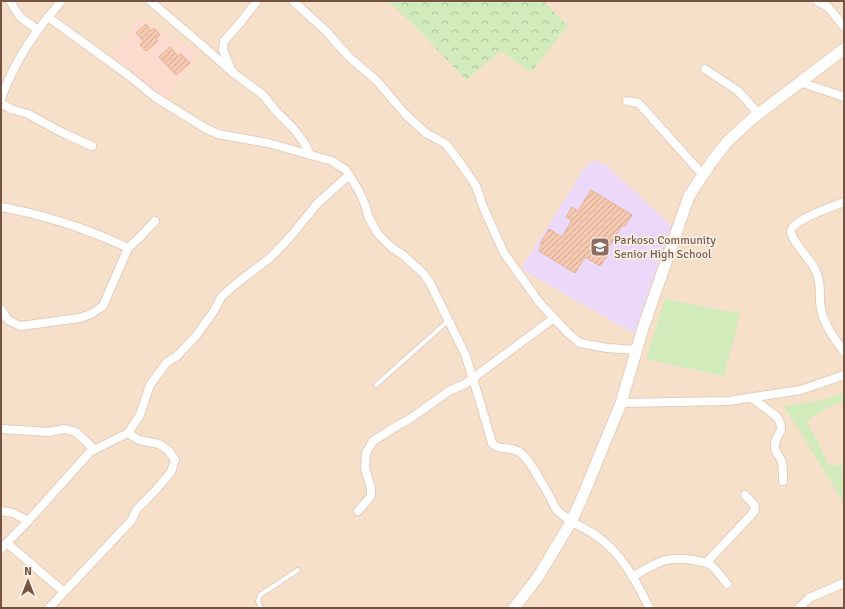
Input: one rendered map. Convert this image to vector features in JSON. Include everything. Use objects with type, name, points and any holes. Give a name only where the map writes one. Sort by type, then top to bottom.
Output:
[{"type":"street","points":[[10,1],[20,17],[38,30]]},
{"type":"street","points":[[1,98],[7,81],[38,30],[61,1]]},
{"type":"street","points":[[150,1],[232,72],[263,95],[294,129],[305,144],[310,155]]},
{"type":"street","points":[[232,72],[223,50],[224,42],[257,1]]},
{"type":"street","points":[[293,1],[326,31],[348,56],[377,81],[406,115],[426,133],[446,144],[476,186],[484,209],[504,253],[539,302],[568,333],[580,343],[607,348],[636,350]]},
{"type":"street","points":[[817,1],[828,8],[844,28]]},
{"type":"street","points":[[48,17],[128,75],[155,97],[205,128],[218,134],[268,143],[332,161],[346,170],[359,190],[368,216],[378,234],[391,247],[403,255],[423,273],[440,304],[458,339],[473,378],[492,443],[498,448],[516,449],[524,456],[532,466],[556,509],[571,522],[598,537],[611,548],[632,577],[649,608]]},
{"type":"street","points":[[514,608],[538,576],[571,522],[621,403],[636,350],[689,196],[727,142],[759,114],[844,49]]},
{"type":"street","points":[[705,69],[738,91],[759,114]]},
{"type":"street","points":[[800,82],[844,97]]},
{"type":"street","points":[[627,101],[638,103],[703,176]]},
{"type":"street","points":[[1,103],[11,109],[28,114],[61,132],[92,146]]},
{"type":"street","points":[[64,592],[4,546],[90,452],[128,433],[140,414],[150,385],[167,362],[176,357],[196,336],[221,297],[237,282],[271,257],[290,237],[317,204],[349,175]]},
{"type":"street","points":[[844,202],[821,210],[806,218],[795,225],[791,232],[793,238],[809,259],[818,277],[822,311],[830,330],[844,352]]},
{"type":"street","points":[[1,207],[28,212],[99,234],[128,248]]},
{"type":"street","points":[[1,310],[8,320],[20,326],[80,318],[91,314],[102,306],[128,248],[155,221]]},
{"type":"street","points":[[358,511],[371,496],[371,488],[365,468],[366,453],[373,441],[411,418],[449,391],[465,384],[554,318]]},
{"type":"street","points":[[621,403],[728,401],[752,398],[801,390],[844,375]]},
{"type":"street","points":[[752,398],[776,416],[780,422],[781,430],[774,445],[782,461],[783,481]]},
{"type":"street","points":[[1,429],[48,432],[65,430],[72,431],[76,432],[94,449]]},
{"type":"street","points":[[49,608],[131,521],[137,509],[171,472],[175,460],[169,451],[159,444],[139,440],[128,433]]},
{"type":"street","points":[[706,563],[754,512],[755,506],[745,495]]},
{"type":"street","points":[[1,510],[13,513],[28,521]]},
{"type":"street","points":[[632,577],[666,559],[686,559],[713,566],[727,584]]},
{"type":"street","points":[[799,608],[809,598],[844,584]]},
{"type":"lane","points":[[376,385],[448,321]]},
{"type":"lane","points":[[261,608],[258,601],[260,595],[298,570]]},
{"type":"shaded area","points":[[1,1],[844,1],[844,608],[1,608]]},
{"type":"shaded area","points":[[140,19],[197,54],[167,99],[148,88],[138,75],[112,56]]},
{"type":"shaded area","name":"Parkoso Community Senior High School","points":[[593,161],[603,163],[672,226],[635,334],[521,269],[585,167]]},
{"type":"green space","points":[[387,1],[547,1],[545,3],[568,26],[531,72],[501,51],[466,80],[416,27]]},
{"type":"green space","points":[[665,299],[740,314],[724,376],[646,359]]},
{"type":"green space","points":[[844,393],[844,401],[827,408],[807,421],[829,465],[844,465],[844,503],[784,406],[823,400]]},
{"type":"building","points":[[146,24],[151,31],[154,28],[160,35],[156,39],[158,41],[146,51],[140,45],[144,42],[136,33]]},
{"type":"building","points":[[170,47],[178,56],[181,54],[190,63],[176,75],[159,57]]},
{"type":"building","points":[[591,190],[632,215],[624,227],[622,225],[605,254],[607,256],[600,266],[585,257],[575,273],[539,251],[542,245],[540,244],[549,229],[562,237],[572,220],[566,217],[572,207],[578,211]]},
{"type":"place","name":"Parkoso Community Senior High School","points":[[600,247]]}]
